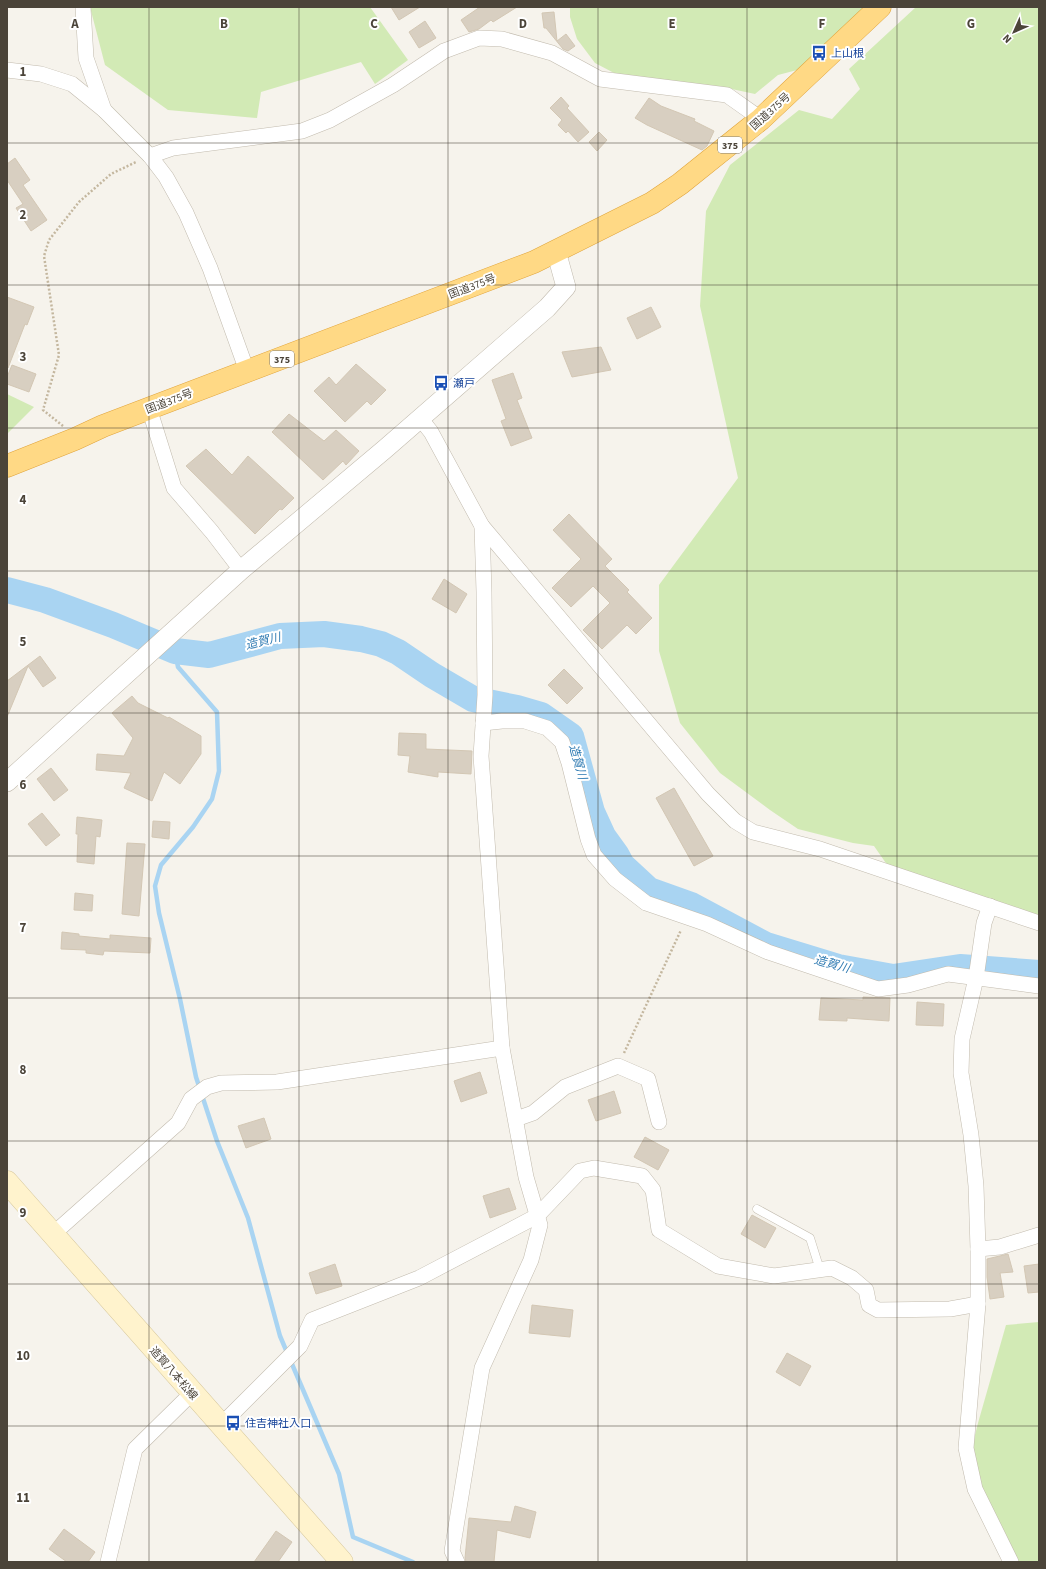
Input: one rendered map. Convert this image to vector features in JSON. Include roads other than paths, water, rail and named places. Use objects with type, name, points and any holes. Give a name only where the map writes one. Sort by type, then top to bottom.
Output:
[{"type":"highway","name":"国道375号","points":[[7,466],[149,408],[274,362],[534,262],[652,203],[680,184],[762,119],[880,7]]},
{"type":"main road","name":"造賀八本松線","points":[[7,1182],[192,1394],[221,1425],[334,1559]]},
{"type":"street","points":[[83,7],[86,58],[104,110]]},
{"type":"street","points":[[150,156],[173,148],[302,131],[337,117],[393,85],[444,51],[479,38],[502,39],[552,53],[600,79],[727,95],[762,119]]},
{"type":"street","points":[[7,70],[41,74],[72,84],[104,110],[150,156],[166,177],[186,213],[210,268],[247,371]]},
{"type":"street","points":[[7,782],[241,570],[547,308],[566,287],[556,251]]},
{"type":"street","points":[[149,408],[174,488],[212,532],[241,570]]},
{"type":"street","points":[[420,418],[431,432],[482,526],[708,794],[735,821],[753,832],[820,849],[1039,922]]},
{"type":"street","points":[[457,1562],[452,1551],[482,1368],[531,1260],[540,1225],[526,1177],[502,1048],[481,756],[485,695],[482,526]]},
{"type":"street","points":[[483,717],[502,721],[525,721],[547,728],[562,742],[569,763],[588,839],[594,855],[615,879],[646,903],[688,917],[768,952],[878,989],[908,985],[948,974],[977,970],[1039,986]]},
{"type":"street","points":[[990,906],[984,923],[977,970],[962,1039],[961,1073],[971,1135],[976,1186],[978,1248],[978,1304],[966,1448],[975,1489],[1011,1562]]},
{"type":"street","points":[[52,1235],[178,1123],[191,1099],[207,1087],[221,1083],[277,1082],[502,1048]]},
{"type":"street","points":[[516,1119],[534,1113],[565,1087],[618,1066],[648,1079],[659,1122]]},
{"type":"street","points":[[221,1425],[300,1346],[312,1320],[419,1278],[537,1216],[580,1171],[594,1168],[642,1176],[653,1190],[659,1230],[718,1266],[774,1276],[832,1268],[852,1278],[866,1290],[869,1305],[878,1310],[950,1309],[978,1304]]},
{"type":"street","points":[[978,1248],[1000,1246],[1039,1235]]},
{"type":"street","points":[[108,1562],[135,1449],[192,1394]]},
{"type":"lane","points":[[757,1209],[810,1238],[820,1270]]},
{"type":"waterway","name":"造賀川","points":[[7,590],[45,600],[113,625],[175,651],[209,655],[280,636],[324,634],[361,639],[381,644],[398,652],[432,675],[473,699],[517,708],[541,715],[571,736],[592,812],[603,836],[622,865],[649,890],[691,905],[766,945],[838,967],[893,977],[960,967],[1039,973]]},
{"type":"waterway","points":[[175,651],[178,667],[217,712],[219,771],[212,799],[193,827],[161,865],[155,886],[159,913],[180,999],[196,1077],[217,1141],[248,1218],[280,1336],[339,1474],[353,1537],[413,1562]]},
{"type":"place","name":"上山根","points":[[819,53]]},
{"type":"place","name":"瀬戸","points":[[441,383]]},
{"type":"place","name":"住吉神社入口","points":[[233,1423]]}]
